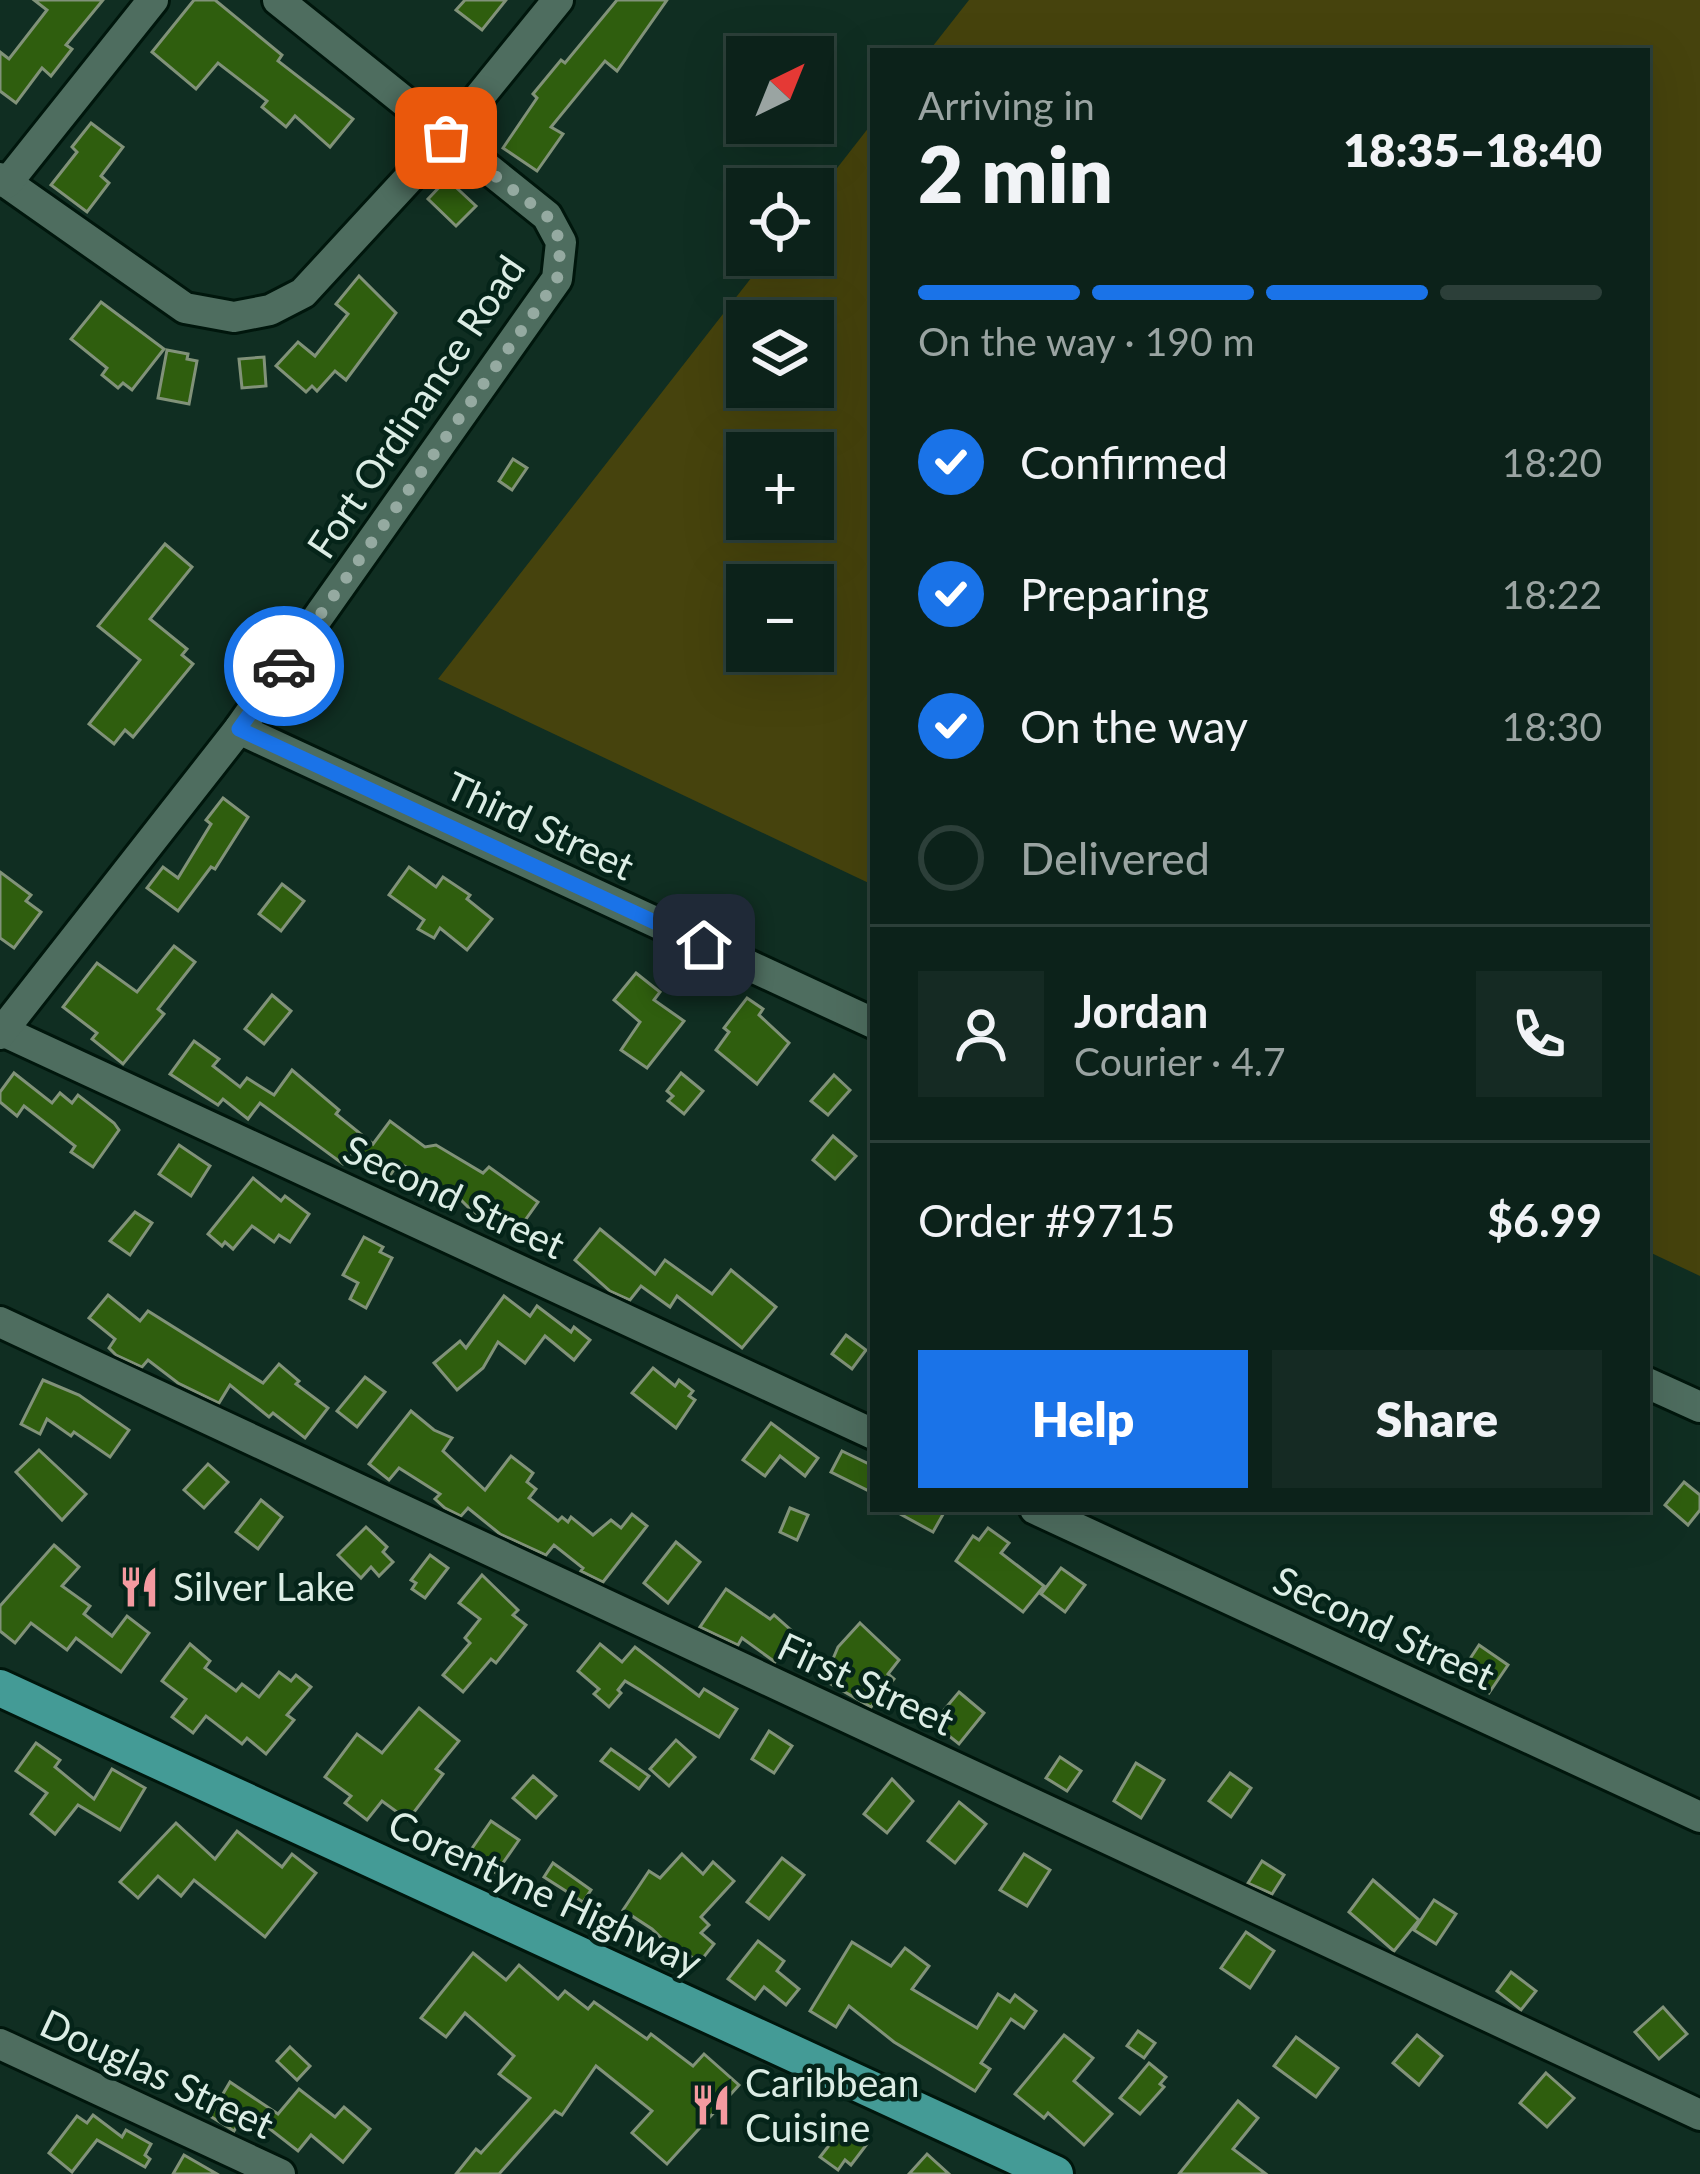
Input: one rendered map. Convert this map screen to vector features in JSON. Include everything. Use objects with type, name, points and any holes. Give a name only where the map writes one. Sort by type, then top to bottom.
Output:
[{"type":"main road","name":"Corentyne Highway","points":[[0,1688],[1054,2174]]},
{"type":"street","points":[[153,0],[3,180],[185,308],[234,316],[270,310],[303,292],[446,138],[558,0]]},
{"type":"street","points":[[278,0],[446,138]]},
{"type":"street","name":"Fort Ordinance Road","points":[[1,1032],[239,729],[557,280],[561,242],[547,216],[446,138]]},
{"type":"street","name":"Third Street","points":[[239,729],[870,1022]]},
{"type":"street","name":"Second Street","points":[[1,1032],[870,1433]]},
{"type":"street","name":"First Street","points":[[0,1322],[1700,2115]]},
{"type":"street","points":[[1650,1384],[1700,1407]]},
{"type":"street","name":"Second Street","points":[[1041,1512],[1700,1817]]},
{"type":"street","name":"Douglas Street","points":[[0,2044],[280,2174]]},
{"type":"shaded area","points":[[969,0],[1700,0],[1700,1276],[1650,1252],[1650,48],[931,48]]},
{"type":"shaded area","points":[[870,126],[870,884],[438,679],[726,310],[726,408],[834,408],[834,300],[734,300],[753,276],[834,276],[834,172]]},
{"type":"building","points":[[34,0],[103,0],[66,45],[72,49],[51,76],[42,68],[16,103],[0,91],[0,52],[9,59],[47,10]]},
{"type":"building","points":[[194,0],[215,0],[282,55],[278,61],[353,119],[330,147],[295,116],[286,127],[262,107],[267,101],[218,63],[196,89],[152,52]]},
{"type":"building","points":[[465,0],[506,0],[482,30],[456,10]]},
{"type":"building","points":[[617,0],[667,0],[617,71],[605,61],[551,127],[563,134],[537,171],[503,148],[537,98],[533,94]]},
{"type":"building","points":[[91,123],[123,147],[101,176],[109,183],[87,212],[51,185],[77,152],[72,147]]},
{"type":"building","points":[[447,179],[476,206],[456,226],[428,199]]},
{"type":"building","points":[[359,276],[396,313],[346,380],[335,371],[317,391],[312,386],[306,392],[276,366],[298,342],[315,356],[348,314],[336,304]]},
{"type":"building","points":[[101,302],[164,349],[132,390],[123,383],[118,388],[102,375],[107,368],[71,339]]},
{"type":"building","points":[[167,350],[197,361],[189,404],[158,398]]},
{"type":"building","points":[[264,357],[266,386],[242,388],[239,359]]},
{"type":"building","points":[[513,459],[527,468],[512,490],[499,481]]},
{"type":"building","points":[[165,544],[192,567],[150,619],[187,649],[182,655],[193,664],[133,737],[125,730],[114,744],[89,724],[140,660],[98,626]]},
{"type":"building","points":[[223,798],[248,817],[215,869],[211,867],[178,911],[147,888],[163,867],[178,878],[211,824],[206,820]]},
{"type":"building","points":[[409,867],[436,887],[443,877],[470,895],[467,899],[492,919],[467,950],[440,928],[434,938],[418,929],[424,920],[389,895]]},
{"type":"building","points":[[0,872],[31,895],[26,901],[41,912],[14,948],[0,938]]},
{"type":"building","points":[[282,884],[304,901],[281,931],[259,914]]},
{"type":"building","points":[[174,946],[195,962],[158,1009],[164,1014],[123,1064],[92,1039],[97,1033],[63,1007],[97,963],[137,992]]},
{"type":"building","points":[[636,973],[660,992],[654,1000],[684,1021],[647,1068],[621,1050],[640,1022],[614,1000]]},
{"type":"building","points":[[272,995],[291,1011],[264,1044],[245,1029]]},
{"type":"building","points":[[747,998],[763,1009],[759,1015],[789,1043],[757,1084],[716,1050],[729,1032],[724,1028]]},
{"type":"building","points":[[194,1041],[219,1059],[213,1066],[240,1087],[247,1078],[274,1095],[292,1070],[373,1144],[390,1121],[425,1147],[436,1145],[483,1173],[489,1167],[538,1202],[521,1226],[490,1205],[479,1218],[458,1197],[399,1163],[388,1178],[352,1152],[343,1164],[260,1103],[248,1119],[223,1099],[218,1105],[170,1074]]},
{"type":"building","points":[[14,1073],[52,1103],[60,1093],[72,1103],[78,1095],[114,1123],[119,1130],[93,1167],[71,1152],[75,1146],[24,1106],[17,1116],[0,1102],[0,1092]]},
{"type":"building","points":[[681,1073],[703,1091],[684,1114],[668,1101],[673,1096],[667,1091]]},
{"type":"building","points":[[834,1075],[850,1090],[828,1115],[811,1101]]},
{"type":"building","points":[[833,1136],[856,1156],[835,1179],[813,1160]]},
{"type":"building","points":[[179,1145],[210,1166],[191,1196],[159,1174]]},
{"type":"building","points":[[253,1178],[281,1201],[285,1196],[309,1214],[290,1242],[279,1235],[274,1242],[252,1226],[233,1249],[225,1242],[222,1246],[208,1234]]},
{"type":"building","points":[[135,1212],[152,1223],[130,1255],[110,1241]]},
{"type":"building","points":[[600,1229],[655,1274],[665,1260],[712,1294],[731,1270],[776,1307],[742,1348],[677,1296],[670,1307],[641,1286],[630,1300],[610,1291],[575,1260]]},
{"type":"building","points":[[364,1237],[392,1258],[366,1308],[350,1299],[358,1283],[343,1275]]},
{"type":"building","points":[[108,1295],[140,1321],[148,1311],[263,1383],[279,1364],[328,1408],[305,1438],[273,1413],[269,1417],[230,1385],[219,1403],[178,1383],[148,1360],[142,1367],[116,1355],[109,1348],[115,1339],[89,1318]]},
{"type":"building","points":[[504,1296],[530,1316],[537,1306],[590,1340],[574,1360],[545,1336],[525,1363],[498,1342],[483,1368],[457,1390],[434,1363],[460,1341],[466,1348]]},
{"type":"building","points":[[846,1335],[866,1350],[852,1369],[832,1354]]},
{"type":"building","points":[[653,1368],[675,1386],[679,1380],[693,1391],[689,1396],[695,1400],[676,1428],[632,1393]]},
{"type":"building","points":[[365,1377],[385,1392],[357,1427],[337,1411]]},
{"type":"building","points":[[43,1380],[79,1395],[129,1430],[110,1457],[47,1419],[40,1434],[21,1424]]},
{"type":"building","points":[[411,1411],[452,1438],[443,1451],[485,1490],[511,1456],[533,1473],[527,1482],[536,1489],[529,1498],[558,1521],[562,1517],[568,1522],[571,1517],[593,1535],[611,1520],[621,1528],[632,1514],[647,1526],[603,1582],[581,1571],[554,1545],[546,1555],[500,1534],[468,1508],[461,1516],[435,1499],[440,1494],[399,1468],[389,1480],[369,1464]]},
{"type":"building","points":[[771,1423],[818,1458],[805,1476],[780,1456],[765,1476],[743,1460]]},
{"type":"building","points":[[39,1450],[86,1494],[62,1520],[16,1472]]},
{"type":"building","points":[[842,1451],[870,1465],[870,1492],[831,1472]]},
{"type":"building","points":[[208,1464],[228,1482],[204,1508],[184,1490]]},
{"type":"building","points":[[1684,1482],[1700,1495],[1700,1510],[1688,1525],[1665,1505]]},
{"type":"building","points":[[261,1500],[282,1517],[258,1549],[236,1532]]},
{"type":"building","points":[[790,1508],[808,1515],[797,1540],[780,1532]]},
{"type":"building","points":[[896,1512],[944,1512],[933,1532]]},
{"type":"building","points":[[366,1527],[387,1547],[383,1552],[393,1562],[379,1576],[371,1567],[361,1578],[338,1555]]},
{"type":"building","points":[[988,1528],[1009,1543],[1001,1553],[1044,1586],[1023,1612],[956,1561],[973,1536],[979,1540]]},
{"type":"building","points":[[676,1542],[700,1562],[668,1603],[644,1583]]},
{"type":"building","points":[[54,1545],[79,1567],[62,1586],[90,1606],[84,1614],[112,1636],[127,1616],[149,1633],[121,1672],[76,1638],[67,1650],[31,1623],[15,1643],[0,1631],[0,1606]]},
{"type":"building","points":[[430,1555],[448,1568],[425,1598],[412,1589],[416,1583],[411,1580]]},
{"type":"building","points":[[1061,1568],[1085,1585],[1065,1612],[1041,1594]]},
{"type":"building","points":[[482,1575],[518,1610],[513,1615],[526,1625],[496,1663],[491,1659],[463,1692],[443,1675],[470,1643],[465,1638],[480,1619],[459,1603]]},
{"type":"building","points":[[726,1589],[770,1619],[774,1615],[792,1631],[786,1638],[792,1643],[775,1662],[742,1638],[738,1645],[700,1627]]},
{"type":"building","points":[[860,1623],[899,1660],[888,1674],[894,1679],[871,1707],[824,1680],[838,1647]]},
{"type":"building","points":[[190,1644],[210,1661],[205,1668],[236,1691],[242,1684],[259,1697],[279,1672],[291,1681],[296,1675],[311,1687],[287,1715],[294,1720],[266,1754],[247,1738],[242,1744],[206,1716],[193,1733],[172,1717],[186,1699],[162,1681]]},
{"type":"building","points":[[600,1644],[622,1662],[635,1647],[699,1696],[704,1689],[737,1709],[719,1737],[625,1681],[609,1707],[594,1694],[599,1689],[578,1671]]},
{"type":"building","points":[[1479,1645],[1508,1665],[1489,1693],[1460,1674]]},
{"type":"building","points":[[959,1692],[984,1713],[959,1744],[933,1723]]},
{"type":"building","points":[[419,1708],[459,1741],[436,1769],[443,1774],[408,1820],[382,1801],[367,1820],[345,1803],[351,1796],[325,1777],[357,1734],[382,1753]]},
{"type":"building","points":[[769,1731],[792,1746],[774,1773],[752,1759]]},
{"type":"building","points":[[676,1740],[695,1757],[669,1786],[650,1769]]},
{"type":"building","points":[[36,1743],[60,1760],[55,1767],[94,1799],[112,1769],[145,1788],[120,1830],[78,1805],[55,1834],[31,1814],[47,1793],[16,1771]]},
{"type":"building","points":[[611,1749],[649,1776],[639,1789],[601,1761]]},
{"type":"building","points":[[1060,1757],[1081,1771],[1067,1791],[1046,1778]]},
{"type":"building","points":[[1136,1763],[1164,1780],[1141,1818],[1114,1801]]},
{"type":"building","points":[[1230,1773],[1251,1788],[1231,1817],[1209,1801]]},
{"type":"building","points":[[533,1776],[556,1796],[536,1818],[513,1798]]},
{"type":"building","points":[[892,1779],[913,1801],[887,1833],[864,1814]]},
{"type":"building","points":[[959,1802],[986,1824],[955,1863],[928,1841]]},
{"type":"building","points":[[491,1821],[519,1840],[496,1873],[468,1854]]},
{"type":"building","points":[[176,1823],[215,1859],[237,1831],[282,1867],[292,1854],[316,1873],[265,1937],[194,1880],[181,1896],[158,1876],[138,1898],[120,1882]]},
{"type":"building","points":[[682,1854],[703,1874],[713,1862],[734,1881],[701,1917],[709,1925],[701,1933],[714,1944],[699,1963],[684,1951],[679,1955],[623,1910],[649,1871],[660,1878]]},
{"type":"building","points":[[1024,1854],[1050,1870],[1027,1906],[1000,1890]]},
{"type":"building","points":[[782,1858],[804,1875],[769,1919],[747,1902]]},
{"type":"building","points":[[1262,1861],[1284,1875],[1272,1894],[1248,1883]]},
{"type":"building","points":[[553,1863],[591,1890],[583,1902],[544,1877]]},
{"type":"building","points":[[1373,1880],[1419,1920],[1394,1951],[1349,1912]]},
{"type":"building","points":[[1434,1900],[1456,1914],[1436,1944],[1414,1930]]},
{"type":"building","points":[[1246,1932],[1274,1951],[1250,1988],[1221,1968]]},
{"type":"building","points":[[758,1941],[784,1961],[777,1971],[799,1989],[786,2005],[764,1987],[755,1999],[728,1979]]},
{"type":"building","points":[[852,1942],[891,1966],[905,1948],[929,1966],[912,1989],[977,2028],[998,1994],[1010,2002],[1015,1995],[1036,2011],[1024,2028],[1011,2019],[981,2063],[990,2069],[975,2091],[894,2042],[849,2006],[836,2027],[810,2011]]},
{"type":"building","points":[[473,1953],[506,1980],[519,1965],[558,1999],[565,1991],[588,2009],[594,2002],[647,2039],[651,2034],[693,2066],[704,2054],[739,2085],[667,2164],[632,2133],[652,2111],[596,2066],[562,2115],[555,2111],[499,2174],[456,2174],[530,2098],[499,2074],[514,2056],[465,2013],[446,2037],[421,2018]]},
{"type":"building","points":[[1511,1972],[1536,1991],[1521,2010],[1497,1991]]},
{"type":"building","points":[[1663,2007],[1687,2034],[1659,2059],[1635,2032]]},
{"type":"building","points":[[1138,2031],[1155,2043],[1144,2058],[1127,2046]]},
{"type":"building","points":[[1064,2035],[1093,2058],[1074,2081],[1112,2114],[1084,2145],[1048,2113],[1044,2118],[1015,2094]]},
{"type":"building","points":[[1417,2035],[1442,2056],[1419,2085],[1393,2063]]},
{"type":"building","points":[[1296,2037],[1338,2068],[1316,2097],[1274,2066]]},
{"type":"building","points":[[290,2047],[310,2066],[297,2080],[277,2061]]},
{"type":"building","points":[[1149,2063],[1166,2077],[1160,2084],[1164,2087],[1140,2114],[1120,2098]]},
{"type":"building","points":[[1546,2073],[1574,2098],[1547,2127],[1520,2103]]},
{"type":"building","points":[[230,2082],[278,2114],[299,2089],[335,2117],[344,2107],[370,2129],[343,2162],[311,2135],[298,2151],[247,2111],[234,2131],[210,2116]]},
{"type":"building","points":[[1238,2101],[1258,2118],[1233,2149],[1266,2174],[1179,2174]]},
{"type":"building","points":[[93,2115],[122,2137],[126,2130],[151,2144],[145,2167],[97,2140],[72,2172],[49,2153],[77,2116],[87,2123]]},
{"type":"building","points":[[844,2126],[867,2144],[851,2165],[845,2160],[838,2170],[820,2157]]},
{"type":"building","points":[[927,2154],[949,2174],[909,2174]]},
{"type":"building","points":[[184,2155],[217,2174],[173,2174]]},
{"type":"way so far","points":[[284,666],[557,280],[561,242],[547,216],[446,138]]},
{"type":"place","name":"Silver Lake","points":[[139,1587]]},
{"type":"place","name":"Caribbean Cuisine","points":[[711,2105]]},
{"type":"route","points":[[284,666],[239,729],[704,945]]}]
